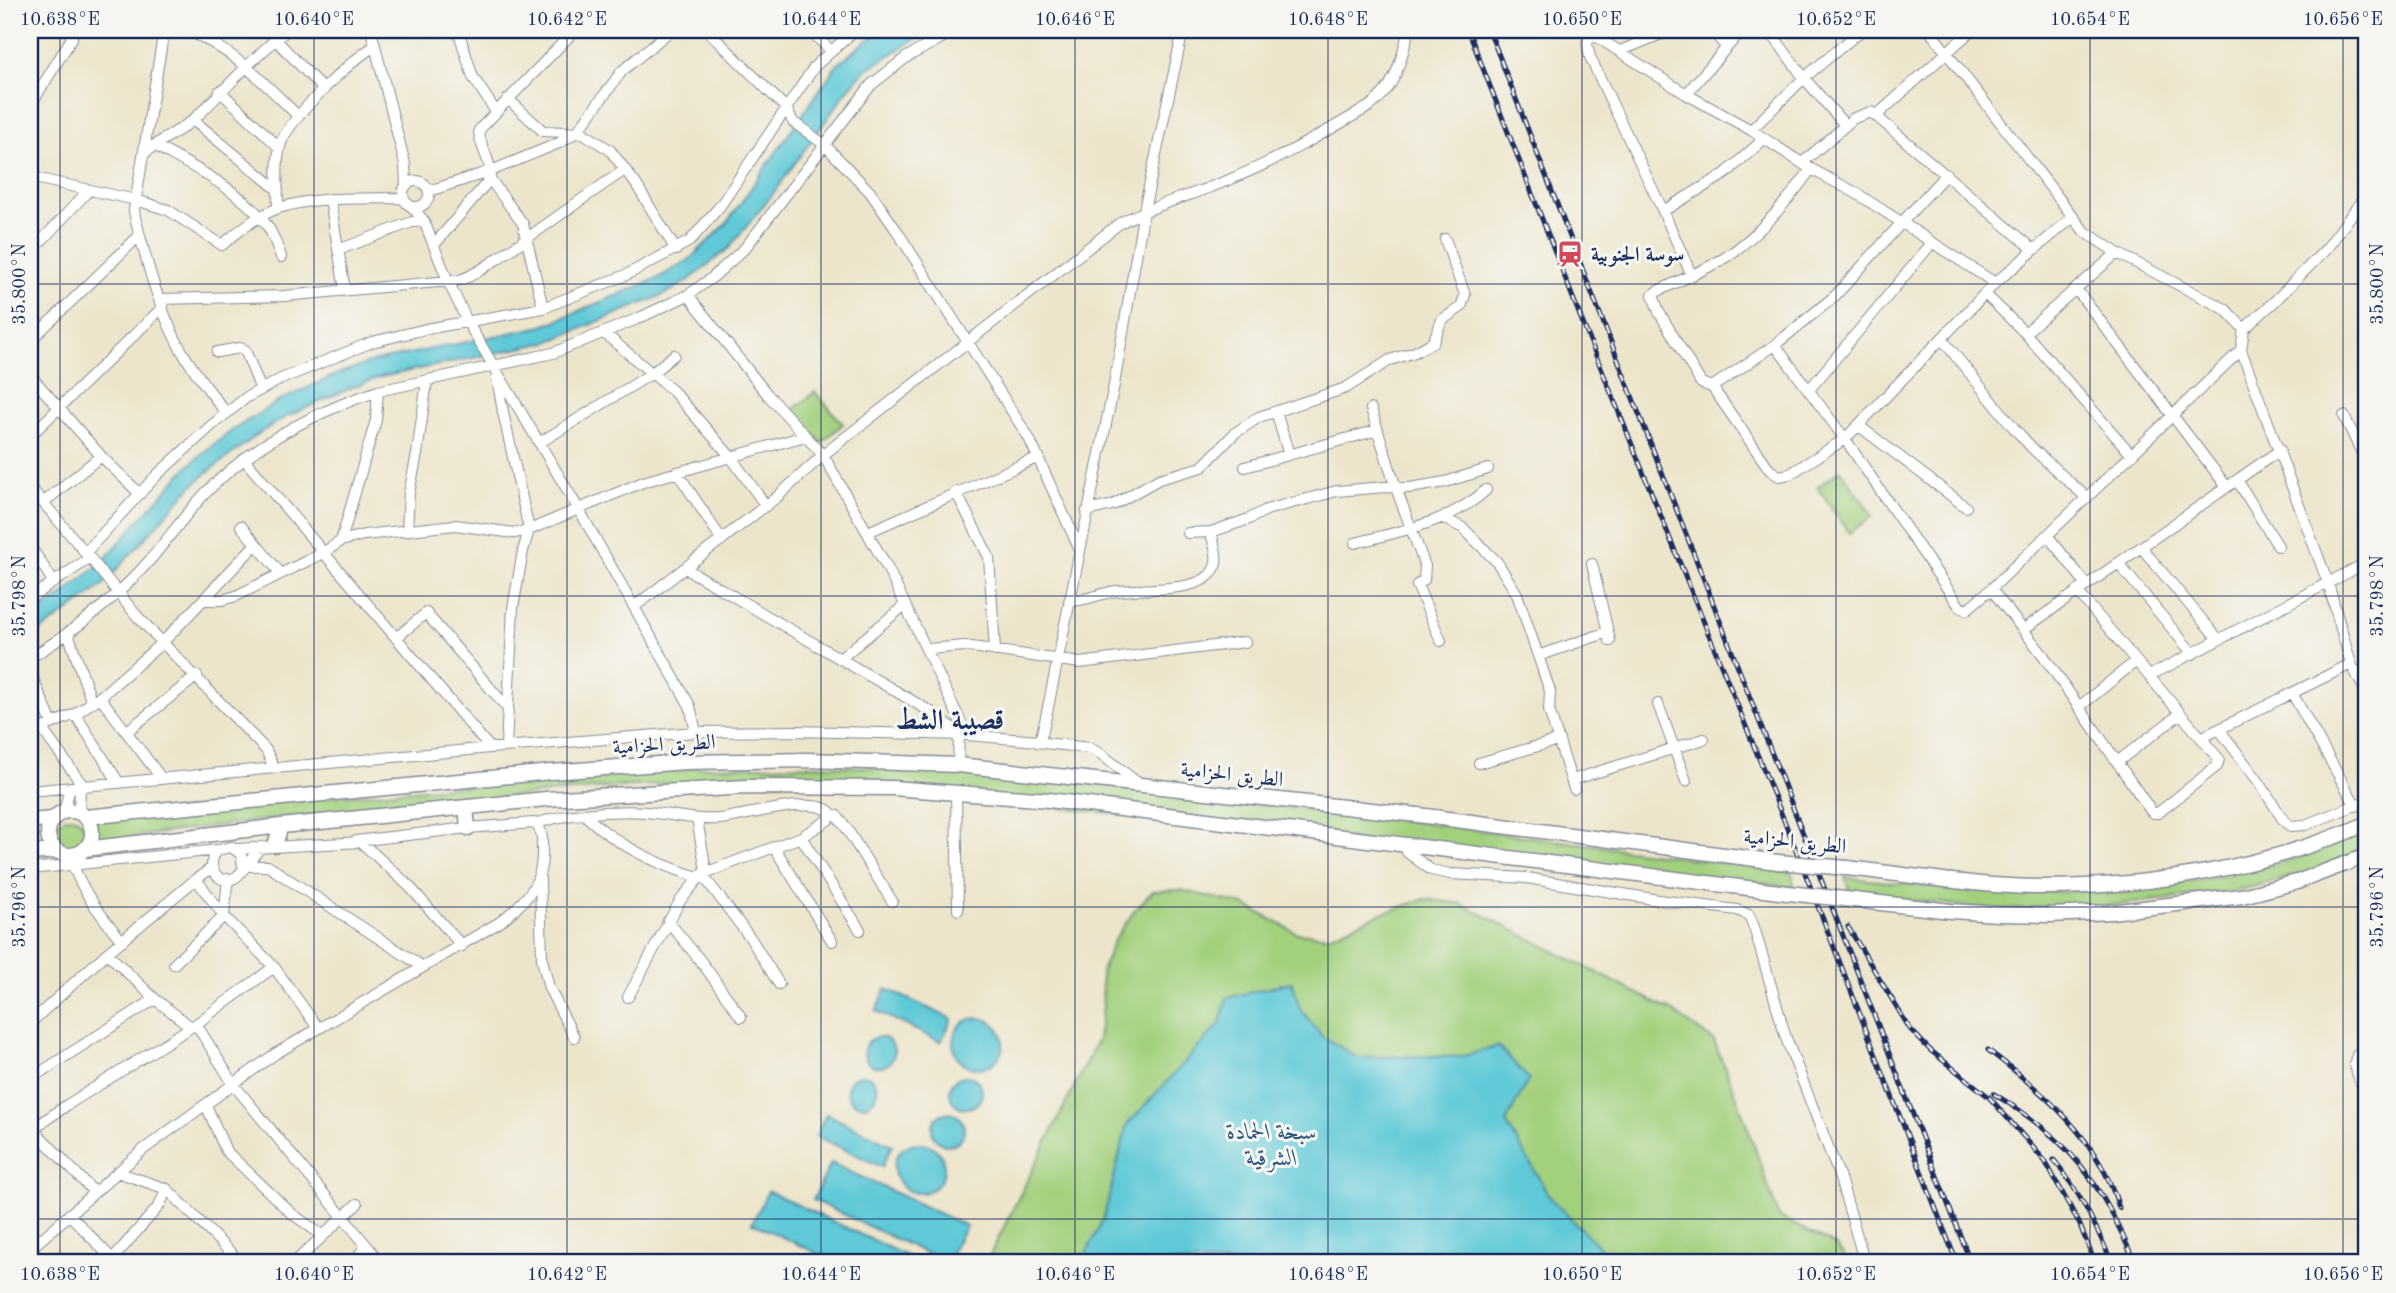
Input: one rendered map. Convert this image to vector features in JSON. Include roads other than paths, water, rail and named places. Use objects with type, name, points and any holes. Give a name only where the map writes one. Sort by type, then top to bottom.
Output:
[{"type":"highway","name":"الطريق الحزامية","points":[[30,821],[65,812],[82,815],[551,772],[686,762],[808,760],[958,765],[1418,815],[1778,862],[2042,887],[2118,884],[2180,876],[2269,858],[2326,841],[2366,824]]},
{"type":"highway","points":[[30,853],[72,858],[281,826],[600,794],[710,789],[893,788],[1076,803],[1854,900],[1998,914],[2110,912],[2242,896],[2297,882],[2366,856]]},
{"type":"highway","points":[[466,807],[468,828]]},
{"type":"highway","points":[[72,858],[89,844],[91,830],[82,815]]},
{"type":"highway","points":[[56,816],[49,825],[48,840],[72,858]]},
{"type":"highway","points":[[268,846],[281,826]]},
{"type":"street","points":[[30,106],[72,38],[68,30]]},
{"type":"street","points":[[164,30],[134,210],[162,303],[178,343],[226,413]]},
{"type":"street","points":[[187,30],[214,42],[246,65],[297,115]]},
{"type":"street","points":[[145,153],[193,120],[246,65],[287,30]]},
{"type":"street","points":[[371,30],[405,164],[407,202],[424,221],[468,323],[578,508],[690,706],[696,732]]},
{"type":"street","points":[[458,30],[473,77],[496,112]]},
{"type":"street","points":[[543,308],[523,223],[491,175],[479,136],[480,130],[496,112],[575,30]]},
{"type":"street","points":[[30,177],[136,200],[168,210],[222,245],[260,216],[278,208],[330,200],[407,202],[422,206],[428,196],[491,175],[559,144],[577,131],[612,81],[671,30]]},
{"type":"street","points":[[707,30],[786,108],[793,122],[825,145],[870,192],[994,382],[1039,457],[1079,548]]},
{"type":"street","points":[[810,30],[831,50]]},
{"type":"street","points":[[30,598],[87,555],[156,476],[226,413],[261,390],[372,342],[426,329],[543,308],[626,275],[676,250],[701,230],[720,206],[815,66],[855,30]]},
{"type":"street","points":[[30,658],[68,633],[119,593],[194,505],[244,459],[298,424],[352,400],[403,384],[553,353],[688,295],[745,248],[862,95],[883,74],[907,57],[956,30]]},
{"type":"street","points":[[1036,742],[1041,737],[1114,385],[1144,211],[1183,30]]},
{"type":"street","points":[[634,607],[766,506],[823,455],[1120,223],[1284,155],[1370,106],[1383,96],[1396,77],[1409,30]]},
{"type":"street","points":[[1620,51],[1671,30]]},
{"type":"street","points":[[1712,30],[1726,47]]},
{"type":"street","points":[[1686,94],[1742,30]]},
{"type":"street","points":[[1769,30],[1804,78],[1845,125]]},
{"type":"street","points":[[1751,130],[1804,78],[1862,30]]},
{"type":"street","points":[[1929,30],[2084,232],[2117,253],[2225,309],[2244,329]]},
{"type":"street","points":[[1876,116],[1972,30]]},
{"type":"street","points":[[1691,274],[1590,57],[1588,32],[1686,94],[1856,194],[1995,284]]},
{"type":"street","points":[[275,39],[324,90]]},
{"type":"street","points":[[278,208],[277,164],[287,130],[297,115],[310,106],[360,56],[375,46]]},
{"type":"street","points":[[220,91],[280,148]]},
{"type":"street","points":[[509,99],[543,131],[577,131],[607,147],[625,170],[676,250]]},
{"type":"street","points":[[2034,249],[1871,112],[1864,113],[1845,125],[1807,166],[1785,204],[1746,242],[1727,257],[1656,292],[1654,298],[1701,383],[1712,387],[1770,470],[1775,475],[1783,476],[1845,439],[1860,426],[1995,284],[2072,218]]},
{"type":"street","points":[[193,120],[278,190]]},
{"type":"street","points":[[1663,211],[1725,174],[1764,139]]},
{"type":"street","points":[[153,145],[212,179],[260,216],[267,225],[281,257]]},
{"type":"street","points":[[405,164],[418,181],[425,185],[428,196],[424,221]]},
{"type":"street","points":[[30,436],[162,303],[284,296],[460,280],[528,238],[577,201],[625,170]]},
{"type":"street","points":[[1712,387],[1775,345],[1835,296],[1945,174]]},
{"type":"street","points":[[434,245],[491,175]]},
{"type":"street","points":[[406,186],[418,181]]},
{"type":"street","points":[[30,253],[89,190]]},
{"type":"street","points":[[2366,195],[2319,257],[2244,329],[2242,351],[2328,583],[2353,668],[2366,692]]},
{"type":"street","points":[[330,200],[345,290]]},
{"type":"street","points":[[338,250],[412,222],[424,221]]},
{"type":"street","points":[[30,341],[140,235]]},
{"type":"street","points":[[1087,511],[1113,505],[1159,479],[1202,467],[1235,433],[1259,417],[1346,388],[1390,360],[1415,352],[1433,342],[1442,320],[1465,302],[1465,295],[1445,239]]},
{"type":"street","points":[[1809,390],[1932,243]]},
{"type":"street","points":[[2025,333],[2117,253]]},
{"type":"street","points":[[2076,289],[2227,488]]},
{"type":"street","points":[[1985,294],[2025,333],[2132,455]]},
{"type":"street","points":[[688,295],[767,394],[823,455],[868,532],[927,649],[963,735],[958,765]]},
{"type":"street","points":[[604,333],[673,391],[730,456],[766,506]]},
{"type":"street","points":[[1942,339],[2020,435],[2087,498]]},
{"type":"street","points":[[1775,345],[1845,439],[1960,607],[1968,609],[2242,351]]},
{"type":"street","points":[[217,352],[240,348],[245,350],[261,390]]},
{"type":"street","points":[[539,443],[652,373],[674,355]]},
{"type":"street","points":[[493,365],[529,530],[513,608],[506,746]]},
{"type":"street","points":[[30,375],[101,456],[140,494]]},
{"type":"street","points":[[407,531],[427,381]]},
{"type":"street","points":[[341,541],[376,420],[378,391]]},
{"type":"street","points":[[1371,409],[1426,574],[1424,580],[1417,585],[1441,641]]},
{"type":"street","points":[[1276,412],[1289,455]]},
{"type":"street","points":[[2344,416],[2366,461]]},
{"type":"street","points":[[1860,426],[1966,508]]},
{"type":"street","points":[[1245,467],[1378,430]]},
{"type":"street","points":[[203,600],[222,600],[236,596],[323,553],[341,541],[364,534],[455,525],[514,533],[529,530],[643,482],[805,436]]},
{"type":"street","points":[[2024,629],[2280,450]]},
{"type":"street","points":[[44,502],[101,456]]},
{"type":"street","points":[[868,532],[1039,457]]},
{"type":"street","points":[[244,459],[490,748]]},
{"type":"street","points":[[1188,533],[1211,532],[1249,519],[1265,510],[1337,491],[1409,488],[1444,482],[1488,469]]},
{"type":"street","points":[[677,472],[722,540]]},
{"type":"street","points":[[2237,480],[2277,546]]},
{"type":"street","points":[[30,487],[137,616],[266,750],[274,768]]},
{"type":"street","points":[[1355,543],[1443,518],[1472,503],[1486,490]]},
{"type":"street","points":[[957,492],[989,557],[995,650]]},
{"type":"street","points":[[1443,518],[1463,528],[1497,562],[1517,594],[1550,691],[1549,710],[1573,784],[1704,739]]},
{"type":"street","points":[[241,526],[281,574]]},
{"type":"street","points":[[1069,601],[1082,601],[1112,592],[1181,588],[1208,577],[1215,569],[1216,554],[1211,532]]},
{"type":"street","points":[[2047,536],[2087,584]]},
{"type":"street","points":[[30,733],[75,714],[96,700],[163,642],[256,544]]},
{"type":"street","points":[[30,546],[53,581]]},
{"type":"street","points":[[2141,547],[2219,640]]},
{"type":"street","points":[[2118,563],[2193,654]]},
{"type":"street","points":[[2149,676],[2366,563]]},
{"type":"street","points":[[1538,656],[1609,637],[1592,564]]},
{"type":"street","points":[[685,568],[933,713],[963,735]]},
{"type":"street","points":[[1991,589],[2024,629],[2151,811],[2158,813],[2219,763],[2077,591]]},
{"type":"street","points":[[841,658],[905,605]]},
{"type":"street","points":[[396,638],[426,613],[508,709]]},
{"type":"street","points":[[68,633],[96,700],[126,732],[162,779]]},
{"type":"street","points":[[927,649],[965,646],[1080,663],[1245,642]]},
{"type":"street","points":[[2079,707],[2136,661]]},
{"type":"street","points":[[2201,738],[2292,693],[2353,668],[2366,668]]},
{"type":"street","points":[[30,672],[52,723]]},
{"type":"street","points":[[126,732],[197,676]]},
{"type":"street","points":[[2219,730],[2288,824],[2305,825],[2361,804],[2292,693]]},
{"type":"street","points":[[1658,704],[1686,781]]},
{"type":"street","points":[[75,714],[119,783]]},
{"type":"street","points":[[2117,762],[2180,714]]},
{"type":"street","points":[[42,729],[78,787],[82,815]]},
{"type":"street","points":[[30,791],[506,746],[696,732],[794,731],[963,735],[1088,748],[1101,754],[1139,785]]},
{"type":"street","points":[[1479,763],[1559,740]]},
{"type":"street","points":[[56,816],[65,808],[78,787]]},
{"type":"street","points":[[957,792],[958,911]]},
{"type":"street","points":[[30,869],[72,858],[184,854],[226,847],[235,849],[356,841],[520,823],[537,824],[555,818],[585,815],[645,812],[697,819],[726,818],[770,808],[823,807],[845,826],[892,901]]},
{"type":"street","points":[[585,815],[632,851],[658,863],[702,874]]},
{"type":"street","points":[[628,998],[668,921],[702,874],[801,837],[824,824],[831,815]]},
{"type":"street","points":[[697,819],[702,874],[751,939],[779,984]]},
{"type":"street","points":[[537,824],[542,836],[542,958],[550,988],[574,1037]]},
{"type":"street","points":[[801,837],[860,930]]},
{"type":"street","points":[[356,841],[375,852],[410,886],[461,946]]},
{"type":"street","points":[[1406,845],[1407,852],[1431,870],[1450,874],[1527,878],[1659,901],[1737,910],[1749,915],[1786,1038],[1839,1175],[1865,1263]]},
{"type":"street","points":[[184,854],[211,866],[220,878],[228,879],[236,877],[243,866],[268,846]]},
{"type":"street","points":[[774,847],[832,941]]},
{"type":"street","points":[[235,849],[241,854],[243,866]]},
{"type":"street","points":[[30,1023],[107,953],[211,866],[213,856],[218,850]]},
{"type":"street","points":[[72,858],[78,878],[105,921],[122,941]]},
{"type":"street","points":[[243,866],[268,866],[423,967]]},
{"type":"street","points":[[30,1249],[144,1149],[275,1054],[500,922],[517,908],[540,877]]},
{"type":"street","points":[[196,879],[224,916],[274,967],[318,1028]]},
{"type":"street","points":[[174,964],[224,916],[228,879]]},
{"type":"street","points":[[668,921],[741,1017]]},
{"type":"street","points":[[107,953],[155,999],[193,1026],[234,1085],[381,1263]]},
{"type":"street","points":[[94,1192],[31,1129],[193,1026],[274,967]]},
{"type":"street","points":[[30,1079],[155,999]]},
{"type":"street","points":[[2366,1048],[2357,1055],[2354,1063],[2360,1082],[2366,1089]]},
{"type":"street","points":[[206,1105],[226,1151],[291,1213],[323,1236]]},
{"type":"street","points":[[117,1172],[167,1189],[241,1263]]},
{"type":"street","points":[[69,1214],[112,1262],[159,1206],[167,1189]]},
{"type":"street","points":[[294,1263],[357,1204]]},
{"type":"street","points":[[354,1263],[366,1245]]},
{"type":"water","points":[[885,30],[931,30],[865,70],[729,248],[688,281],[663,295],[548,342],[381,377],[288,416],[261,432],[208,472],[190,488],[103,585],[30,638],[30,617],[58,599],[103,561],[200,455],[234,429],[281,400],[340,373],[375,361],[543,326],[656,279],[689,260],[726,224],[837,65],[866,41]]},
{"type":"water","name":"سبخة الحمادة الشرقية","points":[[1292,982],[1300,1009],[1322,1036],[1358,1058],[1460,1057],[1498,1046],[1529,1079],[1506,1122],[1551,1199],[1615,1263],[1082,1263],[1104,1217],[1127,1125],[1220,1024],[1227,998]]},
{"type":"water","points":[[886,989],[952,1019],[941,1042],[876,1011]]},
{"type":"water","points":[[978,1018],[996,1025],[1003,1043],[996,1061],[978,1068],[960,1061],[953,1043],[960,1025]]},
{"type":"water","points":[[879,1037],[890,1041],[894,1052],[890,1063],[879,1067],[868,1063],[864,1052],[868,1041]]},
{"type":"water","points":[[862,1075],[873,1079],[877,1090],[873,1101],[862,1105],[851,1101],[847,1090],[851,1079]]},
{"type":"water","points":[[966,1076],[978,1080],[982,1092],[978,1104],[966,1108],[954,1104],[950,1092],[954,1080]]},
{"type":"water","points":[[948,1113],[960,1117],[964,1129],[960,1141],[948,1145],[936,1141],[932,1129],[936,1117]]},
{"type":"water","points":[[826,1114],[892,1145],[882,1167],[816,1136]]},
{"type":"water","points":[[919,1143],[937,1150],[944,1168],[937,1186],[919,1193],[901,1186],[894,1168],[901,1150]]},
{"type":"water","points":[[831,1163],[966,1226],[948,1258],[938,1259],[813,1200]]},
{"type":"water","points":[[768,1191],[921,1263],[838,1263],[752,1223]]},
{"type":"railway","points":[[1468,30],[1582,321],[1796,850],[1957,1263]]},
{"type":"railway","points":[[1489,30],[1971,1263]]},
{"type":"railway","points":[[1848,927],[1910,1029],[1930,1050],[1989,1097],[2045,1161],[2079,1223],[2095,1263]]},
{"type":"railway","points":[[1988,1050],[2048,1100],[2083,1138],[2110,1183],[2119,1208]]},
{"type":"railway","points":[[1994,1094],[2044,1129],[2081,1165],[2109,1209],[2135,1263]]},
{"type":"railway","points":[[2054,1160],[2087,1210],[2112,1263]]},
{"type":"place","name":"سوسة الجنوبية","points":[[1570,254]]},
{"type":"district","name":"قصيبة الشط","points":[[950,719]]}]
